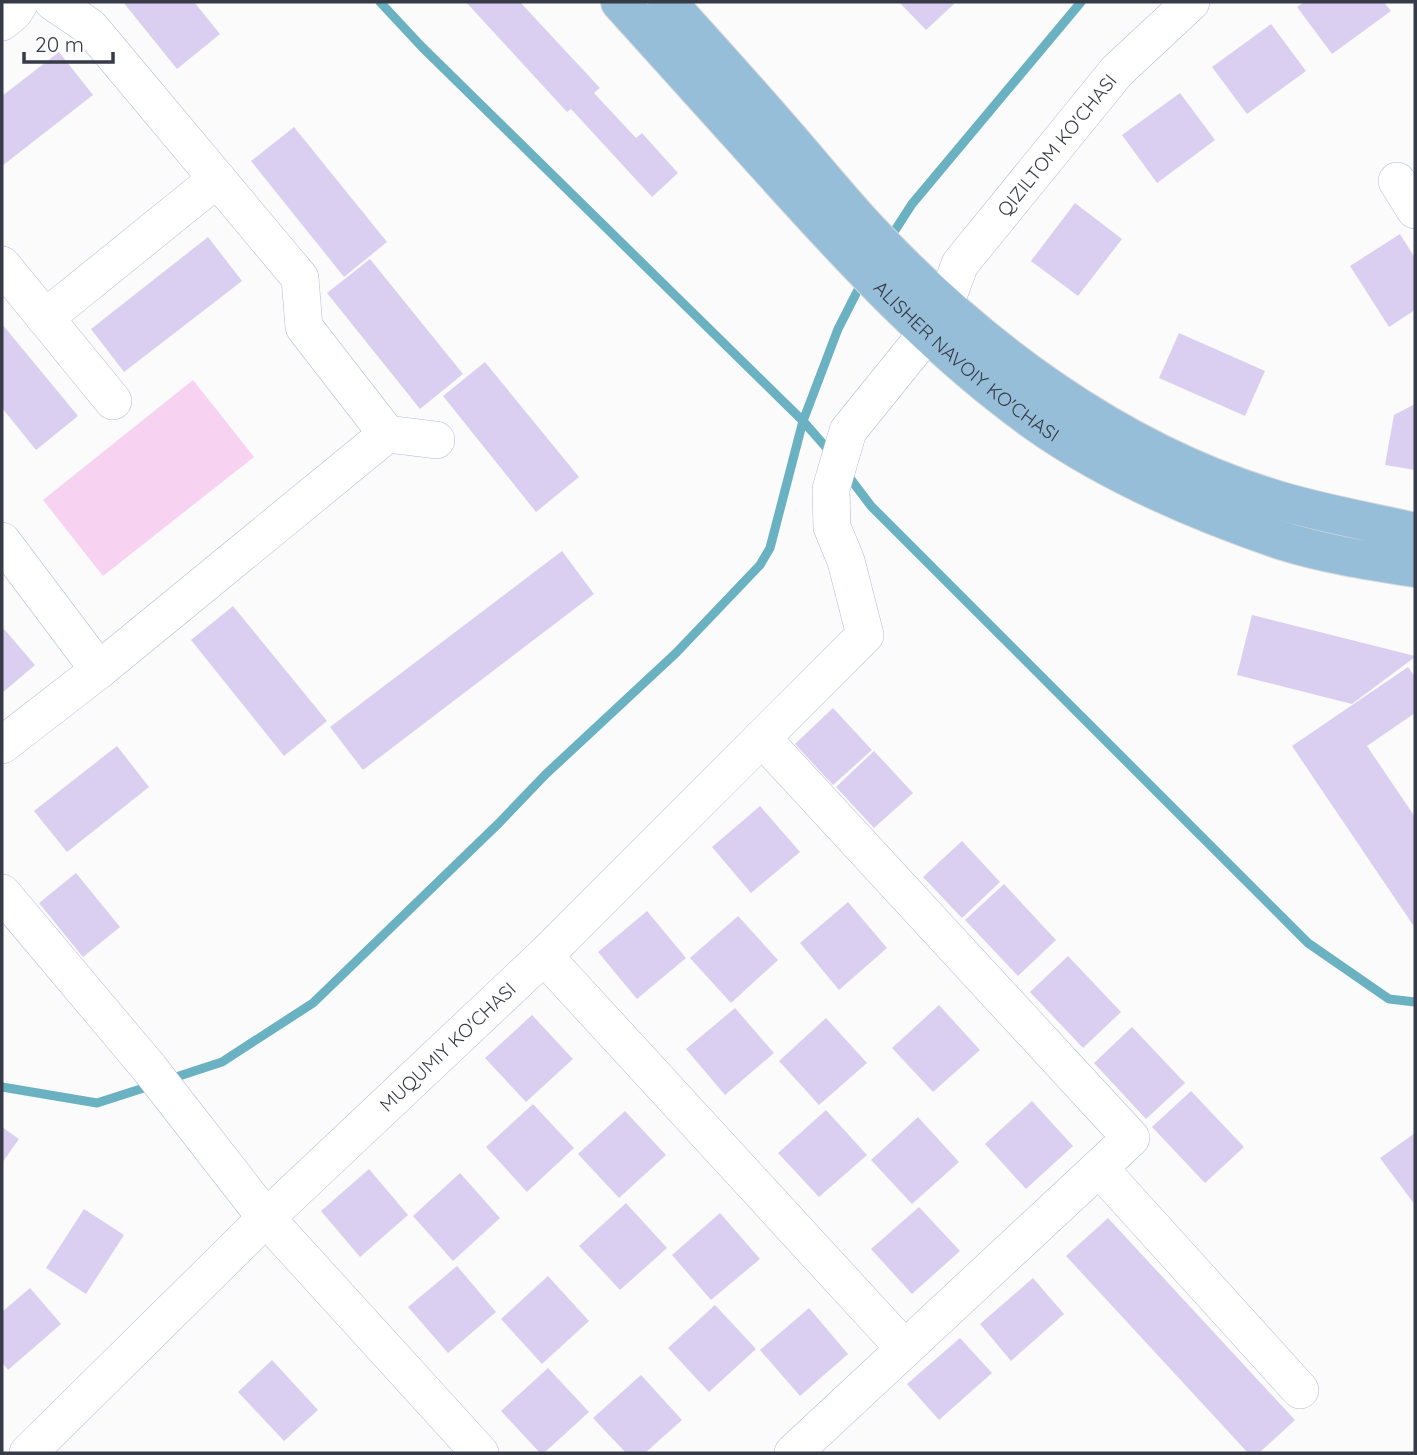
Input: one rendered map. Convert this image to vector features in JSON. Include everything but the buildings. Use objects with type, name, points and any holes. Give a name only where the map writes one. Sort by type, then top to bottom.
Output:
[{"type":"main road","name":"ALISHER NAVOIY KO'CHASI","points":[[620,2],[936,319],[981,381],[1040,424],[1128,477],[1282,540],[1360,559],[1415,568]]},
{"type":"main road","name":"ALISHER NAVOIY KO'CHASI","points":[[667,2],[861,245]]},
{"type":"main road","name":"ALISHER NAVOIY KO'CHASI","points":[[936,319],[990,344],[1040,382],[1120,432],[1194,468],[1270,498],[1415,532]]},
{"type":"street","points":[[2,22],[14,12],[20,2]]},
{"type":"street","points":[[53,2],[90,27],[300,278],[304,327],[387,434],[436,440]]},
{"type":"street","name":"QIZILTOM KO'CHASI","points":[[865,635],[846,561],[832,527],[831,489],[848,431],[936,319],[960,264],[1118,71],[1191,2]]},
{"type":"street","points":[[45,318],[218,179]]},
{"type":"street","points":[[2,265],[113,401]]},
{"type":"street","points":[[2,746],[387,434]]},
{"type":"street","points":[[2,541],[99,670]]},
{"type":"street","name":"MUQUMIY KO'CHASI","points":[[28,1453],[266,1218],[544,957],[865,635]]},
{"type":"street","points":[[762,738],[1130,1138],[793,1453]]},
{"type":"street","points":[[2,892],[150,1069],[266,1218],[480,1453]]},
{"type":"street","points":[[544,957],[905,1349]]},
{"type":"street","points":[[1099,1168],[1300,1390]]},
{"type":"shaded area","points":[[193,380],[254,457],[103,576],[43,500]]},
{"type":"waterway","points":[[380,2],[422,47],[803,421],[831,453]]},
{"type":"waterway","points":[[890,238],[912,204],[1081,2]]},
{"type":"waterway","points":[[170,1079],[222,1062],[313,1003],[546,774],[676,653],[760,565],[770,548],[803,421],[838,329],[862,282]]},
{"type":"waterway","points":[[846,473],[871,506],[1308,943],[1389,999],[1415,1002]]},
{"type":"waterway","points":[[2,1087],[97,1103],[153,1085]]}]
